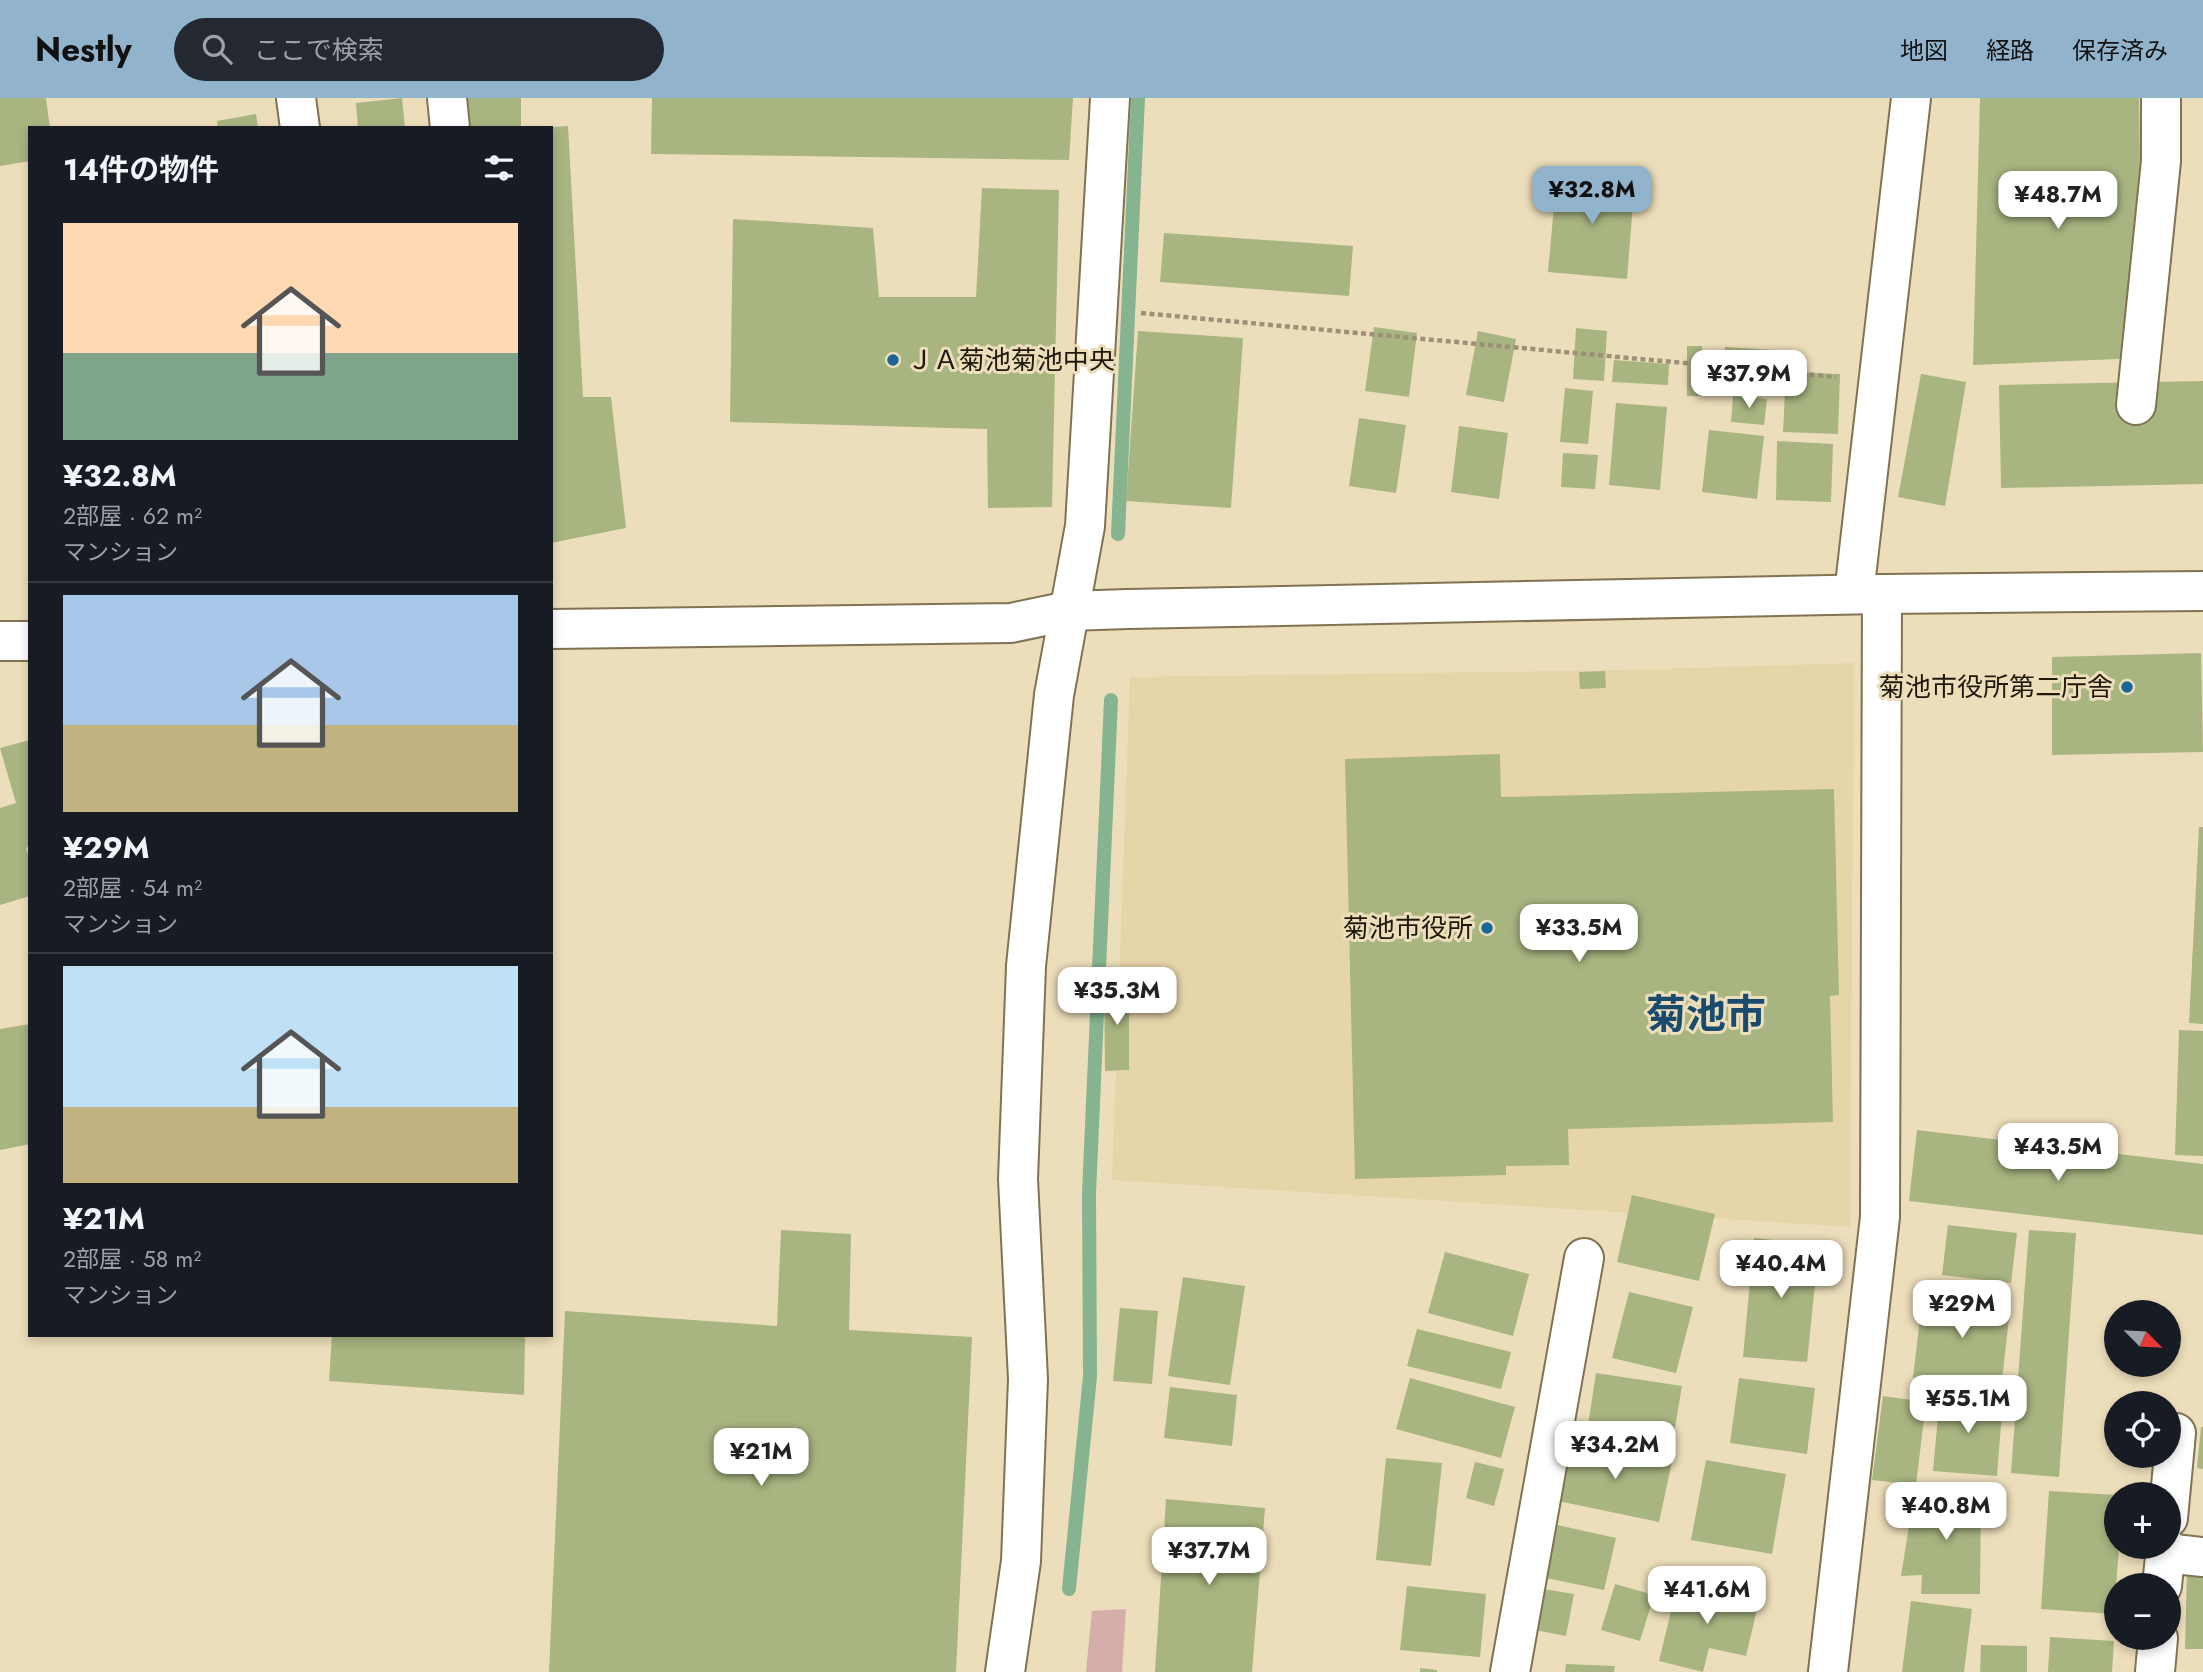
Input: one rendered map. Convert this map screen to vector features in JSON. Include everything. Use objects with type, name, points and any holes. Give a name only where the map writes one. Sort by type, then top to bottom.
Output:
[{"type":"street","points":[[296,98],[300,126]]},
{"type":"street","points":[[447,98],[450,126]]},
{"type":"street","points":[[1005,1672],[1021,1561],[1028,1379],[1018,1179],[1026,966],[1054,695],[1085,526],[1110,98]]},
{"type":"street","points":[[1828,1672],[1881,1217],[1868,594],[1879,381],[1911,98]]},
{"type":"street","points":[[2136,405],[2161,160],[2161,98]]},
{"type":"street","points":[[553,629],[1011,623],[1068,611],[1868,594],[2203,591]]},
{"type":"street","points":[[0,641],[28,640]]},
{"type":"street","points":[[1510,1672],[1584,1258]]},
{"type":"street","points":[[2181,1554],[2203,1557]]},
{"type":"street","points":[[2155,1672],[2157,1650]]},
{"type":"path","points":[[1098,309],[1879,381]]},
{"type":"shaded area","name":"菊池市役所","points":[[1854,663],[1850,1227],[1112,1180],[1130,677],[1625,670]]},
{"type":"shaded area","points":[[1126,1609],[1122,1672],[1086,1672],[1092,1611]]},
{"type":"building","points":[[0,98],[46,98],[50,126],[28,126],[28,161],[0,166]]},
{"type":"building","points":[[402,98],[405,126],[358,126],[356,103]]},
{"type":"building","points":[[462,98],[521,98],[521,126],[462,126]]},
{"type":"building","points":[[652,98],[1073,98],[1069,160],[651,154]]},
{"type":"building","points":[[1980,98],[2139,98],[2143,358],[1973,365]]},
{"type":"building","points":[[256,114],[258,126],[218,126],[217,121]]},
{"type":"building","points":[[568,126],[583,397],[611,397],[626,528],[553,543],[553,127]]},
{"type":"building","points":[[1557,173],[1635,179],[1627,279],[1548,272]]},
{"type":"building","name":"ＪＡ菊池菊池中央","points":[[982,188],[1059,190],[1052,507],[988,508],[987,429],[730,422],[733,219],[873,228],[879,297],[976,297]]},
{"type":"building","points":[[1164,233],[1353,246],[1349,296],[1160,282]]},
{"type":"building","points":[[1374,327],[1417,333],[1409,397],[1365,391]]},
{"type":"building","points":[[1576,328],[1607,331],[1604,381],[1573,379]]},
{"type":"building","points":[[1138,331],[1243,338],[1231,508],[1126,501]]},
{"type":"building","points":[[1478,331],[1516,339],[1504,402],[1466,395]]},
{"type":"building","points":[[1687,346],[1702,346],[1702,396],[1687,396]]},
{"type":"building","points":[[1725,347],[1774,350],[1771,390],[1723,387]]},
{"type":"building","points":[[1614,360],[1669,364],[1668,385],[1612,382]]},
{"type":"building","points":[[1786,372],[1840,374],[1838,434],[1783,432]]},
{"type":"building","points":[[1921,374],[1966,382],[1945,506],[1898,497]]},
{"type":"building","points":[[2203,381],[2203,484],[2001,488],[1999,385]]},
{"type":"building","points":[[1565,388],[1593,391],[1588,444],[1560,442]]},
{"type":"building","points":[[1733,396],[1767,399],[1764,425],[1731,422]]},
{"type":"building","points":[[1616,403],[1667,407],[1660,490],[1609,485]]},
{"type":"building","points":[[1359,418],[1406,425],[1396,493],[1349,486]]},
{"type":"building","points":[[1459,426],[1508,433],[1499,499],[1451,492]]},
{"type":"building","points":[[1709,430],[1764,436],[1757,499],[1702,492]]},
{"type":"building","points":[[1777,441],[1833,444],[1831,502],[1776,500]]},
{"type":"building","points":[[1563,453],[1598,455],[1595,489],[1561,487]]},
{"type":"building","name":"菊池市役所第二庁舎","points":[[2201,653],[2203,752],[2052,755],[2052,657]]},
{"type":"building","points":[[1605,671],[1606,688],[1580,689],[1579,672]]},
{"type":"building","points":[[28,741],[28,897],[0,905],[0,808],[16,803],[0,748]]},
{"type":"building","name":"菊池市役所","points":[[1500,754],[1501,797],[1834,789],[1839,995],[1830,996],[1833,1122],[1568,1129],[1569,1165],[1506,1166],[1506,1175],[1355,1179],[1345,759]]},
{"type":"building","points":[[2199,827],[2203,827],[2203,1024],[2189,1023]]},
{"type":"building","points":[[1104,984],[1129,984],[1129,1070],[1105,1071]]},
{"type":"building","points":[[28,1024],[28,1144],[0,1150],[0,1029]]},
{"type":"building","points":[[2179,1030],[2203,1031],[2203,1156],[2175,1155]]},
{"type":"building","points":[[1917,1130],[2203,1164],[2203,1235],[1909,1201]]},
{"type":"building","points":[[1632,1195],[1715,1214],[1699,1281],[1617,1262]]},
{"type":"building","points":[[1948,1225],[2017,1233],[2011,1283],[1942,1275]]},
{"type":"building","points":[[781,1230],[851,1234],[849,1330],[972,1337],[956,1672],[549,1672],[565,1311],[777,1326]]},
{"type":"building","points":[[2029,1230],[2076,1233],[2059,1477],[2011,1473]]},
{"type":"building","points":[[1754,1238],[1819,1245],[1807,1362],[1743,1357]]},
{"type":"building","points":[[1445,1252],[1529,1274],[1513,1336],[1428,1313]]},
{"type":"building","points":[[1183,1277],[1245,1286],[1230,1385],[1168,1376]]},
{"type":"building","points":[[1629,1292],[1693,1307],[1676,1373],[1612,1358]]},
{"type":"building","points":[[1923,1292],[2011,1301],[2001,1388],[1913,1378]]},
{"type":"building","points":[[1120,1308],[1158,1311],[1152,1384],[1113,1381]]},
{"type":"building","points":[[1417,1329],[1511,1352],[1501,1389],[1407,1366]]},
{"type":"building","points":[[332,1337],[525,1337],[524,1395],[329,1381]]},
{"type":"building","points":[[1596,1373],[1682,1386],[1672,1445],[1587,1432]]},
{"type":"building","points":[[1410,1378],[1515,1407],[1501,1458],[1396,1429]]},
{"type":"building","points":[[1739,1378],[1815,1388],[1807,1454],[1730,1443]]},
{"type":"building","points":[[1170,1387],[1237,1395],[1232,1446],[1164,1438]]},
{"type":"building","points":[[1940,1394],[2003,1399],[1997,1476],[1933,1471]]},
{"type":"building","points":[[1883,1396],[1926,1402],[1916,1485],[1872,1480]]},
{"type":"building","points":[[2203,1427],[2203,1469],[2197,1468]]},
{"type":"building","points":[[1571,1441],[1672,1462],[1659,1522],[1558,1501]]},
{"type":"building","points":[[1386,1458],[1442,1463],[1431,1566],[1376,1560]]},
{"type":"building","points":[[1706,1460],[1786,1474],[1772,1554],[1691,1540]]},
{"type":"building","points":[[1475,1462],[1504,1469],[1494,1506],[1466,1498]]},
{"type":"building","points":[[1932,1486],[1981,1488],[1980,1594],[1921,1594],[1922,1575],[1901,1576],[1913,1501],[1929,1503]]},
{"type":"building","points":[[2049,1491],[2104,1494],[2104,1559],[2118,1559],[2117,1573],[2104,1573],[2104,1613],[2041,1609]]},
{"type":"building","points":[[1166,1499],[1265,1508],[1252,1672],[1155,1672]]},
{"type":"building","points":[[1553,1524],[1616,1538],[1604,1590],[1541,1577]]},
{"type":"building","points":[[2187,1568],[2203,1568],[2203,1649],[2185,1649]]},
{"type":"building","points":[[1678,1582],[1759,1601],[1746,1656],[1709,1648],[1703,1672],[1659,1661]]},
{"type":"building","points":[[1615,1584],[1654,1595],[1640,1641],[1601,1630]]},
{"type":"building","points":[[1407,1586],[1486,1594],[1480,1657],[1400,1650]]},
{"type":"building","points":[[1538,1588],[1574,1594],[1566,1636],[1530,1629]]},
{"type":"building","points":[[1911,1601],[1972,1609],[1964,1672],[1902,1672]]},
{"type":"building","points":[[2050,1637],[2104,1640],[2104,1650],[2113,1650],[2112,1672],[2048,1672]]},
{"type":"building","points":[[1981,1645],[2027,1646],[2027,1672],[1980,1672]]},
{"type":"building","points":[[1566,1664],[1615,1666],[1614,1672],[1565,1672]]},
{"type":"building","points":[[1420,1668],[1437,1670],[1437,1672],[1420,1672]]},
{"type":"waterway","points":[[1118,534],[1138,98]]},
{"type":"waterway","points":[[1069,1589],[1090,1376],[1089,1193],[1111,700]]},
{"type":"place","name":"ＪＡ菊池菊池中央","points":[[893,360]]},
{"type":"place","name":"菊池市役所第二庁舎","points":[[2127,687]]},
{"type":"place","name":"菊池市役所","points":[[1487,928]]},
{"type":"district","name":"菊池市","points":[[1706,1014]]}]
